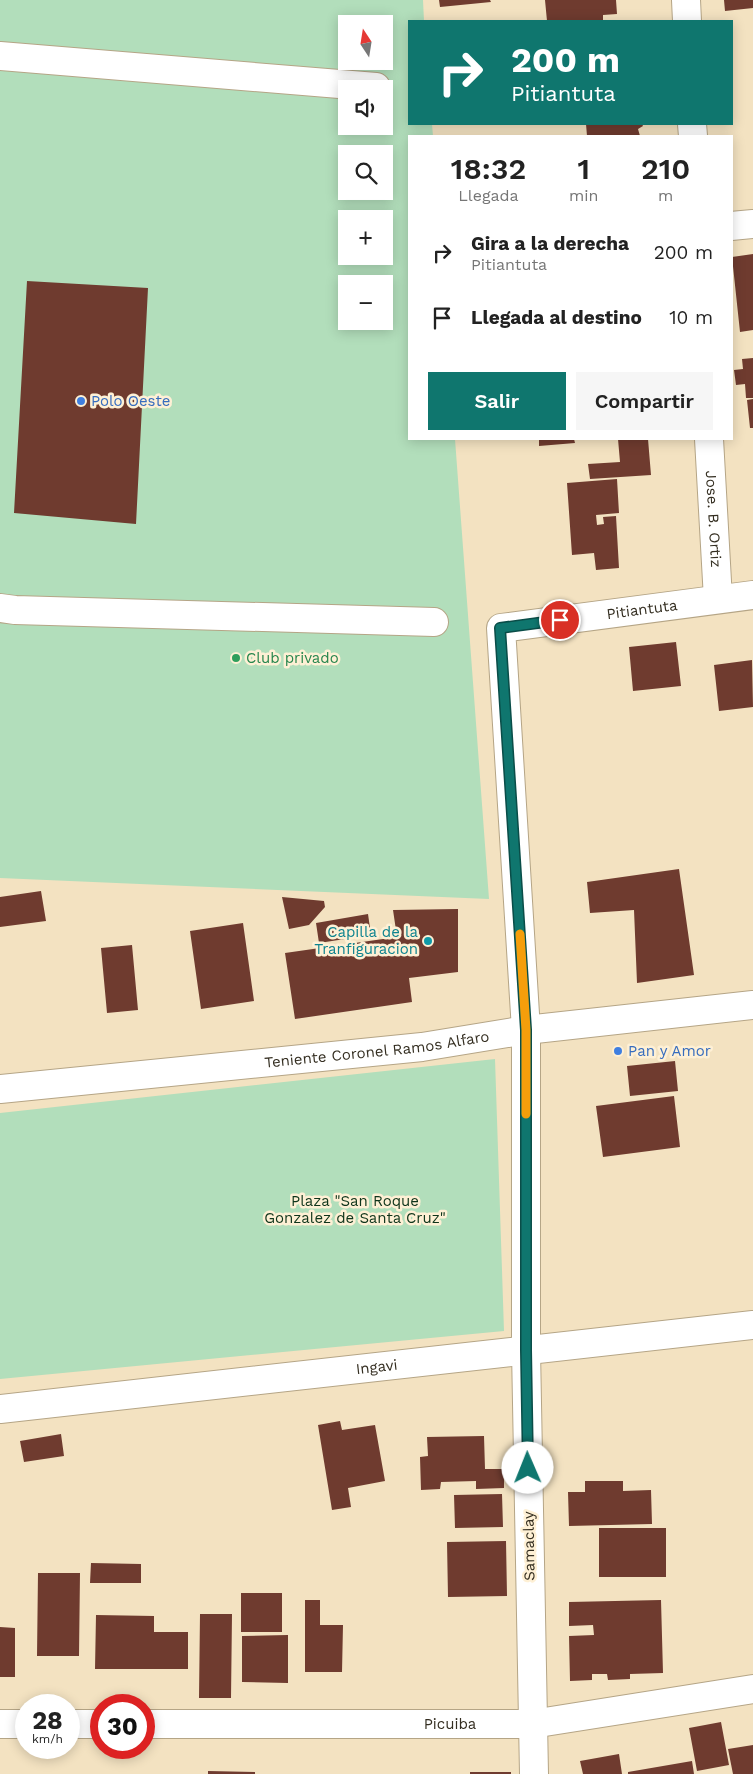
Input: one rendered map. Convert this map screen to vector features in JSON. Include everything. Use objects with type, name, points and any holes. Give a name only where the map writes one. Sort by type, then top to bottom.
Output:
[{"type":"street","points":[[686,0],[687,20]]},
{"type":"street","points":[[0,56],[338,84]]},
{"type":"street","points":[[733,226],[753,224]]},
{"type":"street","name":"Jose. B. Ortiz","points":[[709,440],[718,599]]},
{"type":"street","name":"Pitiantuta","points":[[500,628],[753,595]]},
{"type":"street","points":[[0,608],[15,610],[434,622]]},
{"type":"street","name":"Samaclay","points":[[500,628],[526,1030],[526,1350],[534,1774]]},
{"type":"street","name":"Teniente Coronel Ramos Alfaro","points":[[0,1089],[422,1047],[526,1030],[753,1005]]},
{"type":"street","name":"Ingavi","points":[[0,1409],[753,1325]]},
{"type":"street","name":"Picuiba","points":[[155,1724],[532,1724],[753,1689]]},
{"type":"street","points":[[0,1724],[15,1724]]},
{"type":"green space","name":"Club privado","points":[[0,0],[423,0],[424,20],[408,20],[408,125],[432,125],[433,135],[408,135],[408,440],[455,440],[489,899],[0,878]]},
{"type":"green space","name":"Plaza \"San Roque Gonzalez de Santa Cruz\"","points":[[495,1059],[504,1331],[0,1379],[0,1113]]},
{"type":"building","points":[[439,0],[490,0],[491,2],[440,7]]},
{"type":"building","points":[[545,0],[616,0],[617,14],[603,15],[603,20],[547,20]]},
{"type":"building","points":[[724,0],[753,0],[753,8],[725,11]]},
{"type":"building","points":[[586,125],[643,126],[638,129],[640,135],[587,135]]},
{"type":"building","points":[[753,254],[753,330],[740,332],[733,257]]},
{"type":"building","name":"Polo Oeste","points":[[27,281],[148,288],[136,524],[14,513]]},
{"type":"building","points":[[753,358],[753,398],[746,398],[745,384],[736,385],[734,370],[743,369],[742,359]]},
{"type":"building","points":[[753,399],[753,428],[750,428],[747,400]]},
{"type":"building","points":[[539,440],[574,440],[575,443],[539,446]]},
{"type":"building","points":[[618,440],[648,440],[651,475],[590,479],[588,464],[620,462]]},
{"type":"building","points":[[617,479],[619,513],[596,515],[597,525],[604,524],[603,517],[616,516],[619,568],[596,570],[594,553],[572,555],[567,483]]},
{"type":"building","points":[[676,642],[681,686],[633,691],[629,647]]},
{"type":"building","points":[[752,660],[753,707],[719,711],[714,665]]},
{"type":"building","points":[[679,869],[694,975],[637,983],[634,910],[590,913],[587,882]]},
{"type":"building","points":[[41,891],[46,921],[0,927],[0,897]]},
{"type":"building","points":[[282,897],[324,901],[325,907],[309,925],[289,929]]},
{"type":"building","points":[[458,909],[458,972],[409,978],[412,1002],[295,1019],[285,953],[397,937],[393,910]]},
{"type":"building","points":[[368,914],[371,935],[319,943],[316,923]]},
{"type":"building","points":[[243,923],[254,1001],[201,1009],[190,931]]},
{"type":"building","points":[[132,945],[138,1010],[107,1013],[101,948]]},
{"type":"building","points":[[675,1061],[678,1091],[630,1096],[627,1066]]},
{"type":"building","points":[[674,1096],[680,1147],[603,1157],[596,1106]]},
{"type":"building","points":[[340,1421],[342,1430],[375,1425],[385,1481],[348,1488],[351,1507],[332,1510],[318,1425]]},
{"type":"building","points":[[61,1434],[64,1456],[24,1462],[20,1441]]},
{"type":"building","points":[[484,1436],[485,1469],[504,1469],[504,1488],[476,1489],[476,1481],[441,1482],[440,1489],[421,1490],[420,1457],[428,1456],[427,1437]]},
{"type":"building","points":[[585,1481],[623,1481],[623,1491],[651,1490],[652,1524],[569,1526],[568,1492],[585,1492]]},
{"type":"building","points":[[502,1494],[503,1527],[455,1528],[454,1495]]},
{"type":"building","points":[[599,1528],[666,1528],[666,1577],[599,1577]]},
{"type":"building","points":[[506,1541],[507,1596],[448,1597],[447,1542]]},
{"type":"building","points":[[91,1563],[141,1564],[141,1583],[90,1583]]},
{"type":"building","points":[[38,1573],[80,1573],[79,1656],[37,1656]]},
{"type":"building","points":[[241,1593],[282,1593],[282,1632],[241,1632]]},
{"type":"building","points":[[305,1600],[320,1600],[320,1625],[343,1625],[342,1672],[305,1672]]},
{"type":"building","points":[[661,1600],[663,1673],[630,1674],[630,1679],[608,1680],[607,1674],[592,1674],[592,1680],[570,1681],[569,1636],[594,1635],[593,1625],[569,1626],[569,1602]]},
{"type":"building","points":[[200,1614],[232,1614],[231,1698],[199,1698]]},
{"type":"building","points":[[96,1615],[154,1616],[154,1632],[188,1632],[188,1669],[95,1669]]},
{"type":"building","points":[[0,1627],[15,1628],[15,1677],[0,1677]]},
{"type":"building","points":[[288,1635],[288,1683],[242,1682],[242,1636]]},
{"type":"building","points":[[721,1722],[729,1765],[697,1771],[689,1728]]},
{"type":"building","points":[[753,1745],[753,1774],[733,1774],[728,1749]]},
{"type":"building","points":[[619,1754],[622,1774],[583,1774],[580,1761]]},
{"type":"building","points":[[692,1761],[694,1774],[628,1774],[628,1772]]},
{"type":"building","points":[[208,1771],[255,1772],[255,1774],[208,1774]]},
{"type":"building","points":[[470,1772],[511,1772],[511,1774],[470,1774]]},
{"type":"slow traffic","points":[[520,934],[526,1030],[526,1114]]},
{"type":"place","name":"Polo Oeste","points":[[81,401]]},
{"type":"place","name":"Club privado","points":[[236,658]]},
{"type":"place","name":"Capilla de la Tranfiguracion","points":[[428,941]]},
{"type":"place","name":"Pan y Amor","points":[[618,1051]]},
{"type":"route","points":[[528,1468],[526,1030],[500,628],[560,620]]}]
